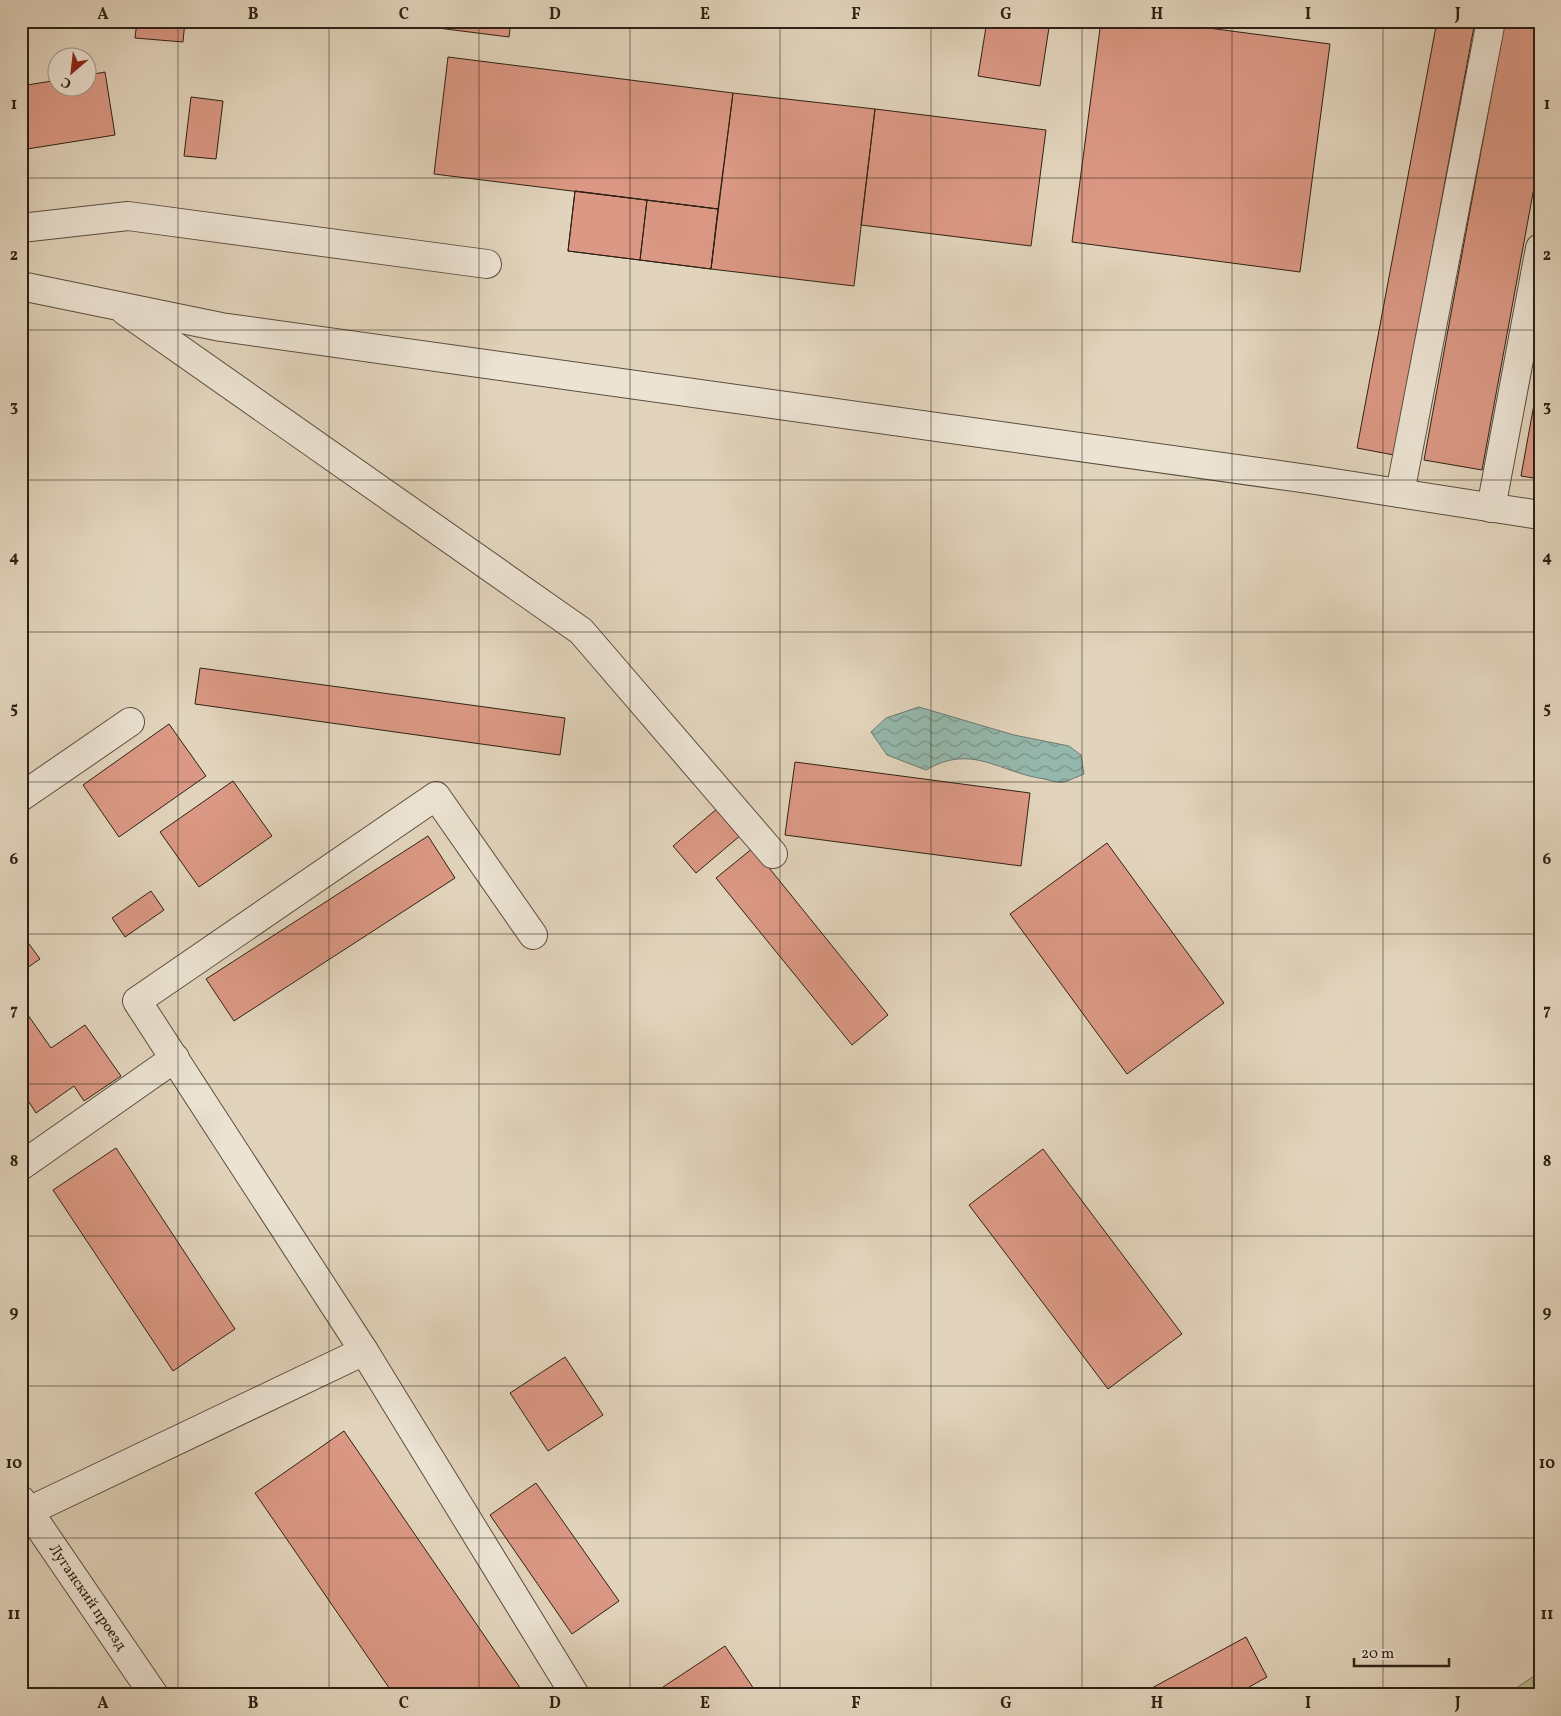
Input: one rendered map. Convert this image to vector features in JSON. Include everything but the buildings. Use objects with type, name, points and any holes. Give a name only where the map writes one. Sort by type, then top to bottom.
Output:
[{"type":"street","points":[[1400,493],[1490,21]]},
{"type":"street","points":[[21,228],[128,216],[487,264]]},
{"type":"street","points":[[1491,508],[1540,248]]},
{"type":"street","points":[[21,286],[221,327],[1400,493],[1540,515]]},
{"type":"street","points":[[116,304],[581,631],[773,854]]},
{"type":"street","points":[[21,797],[130,722]]},
{"type":"street","points":[[533,935],[436,796],[137,1001],[364,1351],[575,1695]]},
{"type":"street","points":[[21,1166],[175,1058]]},
{"type":"street","points":[[25,1506],[364,1351]]},
{"type":"street","name":"Луганский проезд","points":[[25,1506],[154,1695]]},
{"type":"green space","points":[[1540,1672],[1540,1695],[1506,1695]]},
{"type":"water","points":[[919,707],[1014,735],[1069,746],[1081,755],[1084,774],[1058,782],[971,759],[942,762],[926,770],[887,755],[871,732],[886,718]]}]
